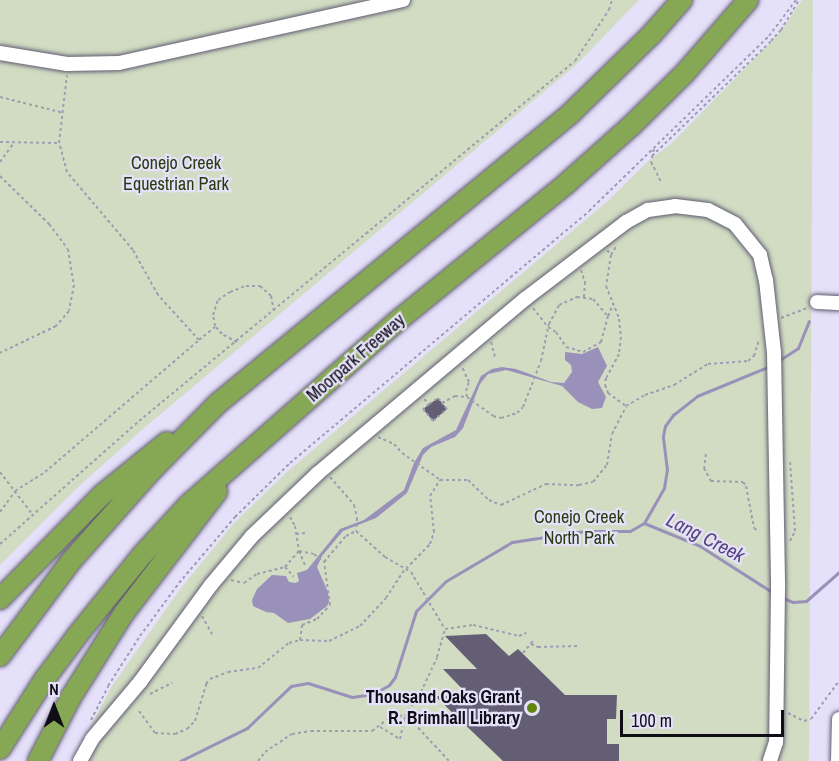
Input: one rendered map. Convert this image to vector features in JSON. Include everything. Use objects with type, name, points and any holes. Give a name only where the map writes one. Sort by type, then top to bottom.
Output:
[{"type":"highway","points":[[0,599],[103,494],[138,463],[218,405],[546,135],[651,35],[682,0]]},
{"type":"highway","name":"Moorpark Freeway","points":[[0,749],[37,691],[79,633],[143,554],[188,505],[395,323],[567,183],[623,133],[684,74],[748,0]]},
{"type":"highway","points":[[0,656],[71,561],[153,469],[218,405]]},
{"type":"highway","points":[[38,761],[71,697],[124,613],[252,448]]},
{"type":"highway","points":[[1,761],[37,691]]},
{"type":"street","points":[[0,53],[67,64],[93,64],[147,58],[403,0]]},
{"type":"street","points":[[80,761],[88,746],[221,573],[322,468],[525,299],[600,241],[639,214],[659,208],[692,206],[721,215],[746,235],[759,255],[766,280],[772,321],[778,604],[776,742],[770,761]]},
{"type":"street","points":[[817,302],[839,303]]},
{"type":"street","points":[[838,761],[839,719]]},
{"type":"path","points":[[0,544],[139,421],[574,61],[609,10],[612,0]]},
{"type":"path","points":[[662,182],[651,162],[655,147],[769,36],[797,0]]},
{"type":"path","points":[[652,156],[771,41],[781,30],[797,0]]},
{"type":"path","points":[[67,64],[64,113],[59,143],[67,172],[133,250],[158,295],[199,340]]},
{"type":"path","points":[[0,97],[64,113]]},
{"type":"path","points":[[0,142],[59,143]]},
{"type":"path","points":[[0,162],[14,143]]},
{"type":"path","points":[[0,176],[49,224],[68,249],[74,285],[69,311],[56,326],[0,353]]},
{"type":"path","points":[[622,240],[610,255],[606,286],[619,319],[621,337],[619,354],[606,378],[605,386],[608,393],[627,406]]},
{"type":"path","points":[[600,241],[610,255]]},
{"type":"path","points":[[574,261],[585,279],[584,297]]},
{"type":"path","points":[[237,342],[222,334],[215,326],[213,315],[218,300],[230,291],[246,286],[260,286],[271,296],[274,311]]},
{"type":"path","points":[[442,403],[455,396],[467,397],[493,416],[501,418],[518,413],[523,407],[532,379],[541,361],[548,327],[559,305],[567,300],[584,297],[593,299],[608,316]]},
{"type":"path","points":[[525,299],[548,327],[556,332],[566,347],[583,352],[601,342],[613,304]]},
{"type":"path","points":[[772,321],[817,302]]},
{"type":"path","points":[[0,512],[15,491],[45,472],[215,326]]},
{"type":"path","points":[[370,428],[379,438],[394,444],[440,480],[468,480],[489,500],[501,505],[546,484],[579,485],[593,482],[607,465],[612,434],[627,406],[645,395],[674,386],[708,364],[748,361],[754,356],[759,346],[760,333]]},
{"type":"path","points":[[454,358],[467,376],[467,397]]},
{"type":"path","points":[[416,390],[429,404]]},
{"type":"path","points":[[438,398],[447,409],[433,421],[423,409],[429,404],[438,398]]},
{"type":"path","points":[[706,454],[704,468],[711,481],[743,482],[746,486],[754,528],[759,532]]},
{"type":"path","points":[[777,543],[791,541],[795,531],[790,462]]},
{"type":"path","points":[[322,468],[354,505],[357,518],[356,531]]},
{"type":"path","points":[[0,472],[33,515]]},
{"type":"path","points":[[139,711],[155,733],[175,734],[187,729],[195,720],[206,684],[210,679],[228,672],[258,668],[283,646],[300,640],[329,641],[349,634],[360,626],[386,598],[406,568],[430,544],[434,532],[430,496],[440,480]]},
{"type":"path","points":[[282,507],[291,518],[305,565]]},
{"type":"path","points":[[356,531],[385,557],[411,572],[445,629],[437,657],[421,692],[405,716],[400,739],[380,727]]},
{"type":"path","points":[[324,562],[342,540],[356,531]]},
{"type":"path","points":[[296,534],[305,533]]},
{"type":"path","points":[[299,551],[314,554],[324,562],[330,605],[317,619],[302,625],[300,640]]},
{"type":"path","points":[[221,573],[234,582],[244,584],[264,571],[285,567],[299,551]]},
{"type":"path","points":[[285,567],[294,577]]},
{"type":"path","points":[[192,609],[207,621],[212,634]]},
{"type":"path","points":[[445,629],[472,625],[519,636],[526,633]]},
{"type":"path","points":[[523,653],[534,640]]},
{"type":"path","points":[[531,644],[580,646]]},
{"type":"path","points":[[777,712],[785,712],[808,721],[839,681]]},
{"type":"path","points":[[150,694],[172,683]]},
{"type":"path","points":[[258,761],[265,752],[292,734],[327,730],[364,732],[380,727],[394,716],[405,716],[449,761]]},
{"type":"green space","name":"Conejo Creek Equestrian Park","points":[[0,0],[639,0],[577,64],[143,429],[76,489],[0,565]]},
{"type":"green space","name":"Conejo Creek North Park","points":[[802,0],[813,0],[809,761],[72,761],[112,686],[178,592],[234,523],[288,471],[609,200],[647,162],[672,143],[781,31]]},
{"type":"shaded area","points":[[598,347],[607,366],[598,382],[606,397],[602,408],[592,409],[578,402],[562,386],[506,370],[488,374],[480,384],[463,428],[455,437],[431,447],[423,455],[407,493],[376,518],[343,531],[322,556],[317,567],[328,592],[327,606],[310,619],[288,623],[274,613],[253,606],[252,600],[257,589],[272,575],[286,576],[289,582],[296,583],[299,581],[297,573],[307,570],[340,529],[364,520],[404,490],[414,463],[423,448],[456,430],[481,376],[492,369],[502,367],[516,369],[551,382],[564,383],[572,372],[571,365],[565,360],[565,352],[582,354]]},
{"type":"building","points":[[438,398],[447,409],[433,421],[423,409]]},
{"type":"building","name":"Thousand Oaks Grant R. Brimhall Library","points":[[486,634],[509,656],[518,649],[565,695],[617,695],[616,719],[607,719],[607,744],[619,744],[619,761],[503,761],[435,696],[469,696],[443,669],[477,669],[445,636]]},
{"type":"waterway","points":[[778,361],[798,348],[809,321]]},
{"type":"waterway","points":[[644,523],[664,488],[667,470],[663,436],[665,426],[673,415],[697,396],[770,366]]},
{"type":"waterway","name":"Lang Creek","points":[[180,761],[247,728],[291,686],[308,683],[352,697],[373,694],[389,685],[395,677],[416,611],[446,581],[512,542],[585,531],[630,531],[644,523],[700,546],[772,592]]},
{"type":"waterway","name":"Lang Creek","points":[[781,597],[793,602],[806,601],[839,572]]},
{"type":"place","name":"Thousand Oaks Grant R. Brimhall Library","points":[[532,708]]}]
